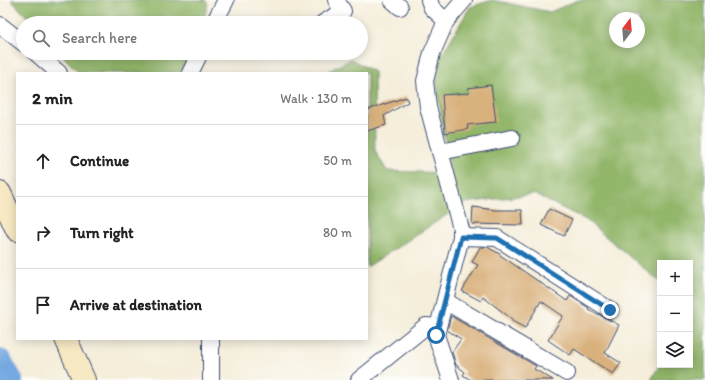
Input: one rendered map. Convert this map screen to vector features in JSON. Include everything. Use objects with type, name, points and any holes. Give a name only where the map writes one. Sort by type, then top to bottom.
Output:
[{"type":"street","points":[[218,16],[226,0]]},
{"type":"street","points":[[334,16],[342,11],[336,0]]},
{"type":"street","points":[[429,0],[432,8],[446,21]]},
{"type":"street","points":[[452,380],[436,335],[461,237],[461,229],[428,107],[425,81],[432,53],[446,21],[464,0]]},
{"type":"street","points":[[0,25],[16,38]]},
{"type":"street","points":[[44,60],[58,72]]},
{"type":"street","points":[[190,72],[196,60]]},
{"type":"street","points":[[440,152],[512,138]]},
{"type":"street","points":[[0,193],[16,228]]},
{"type":"street","points":[[461,237],[497,238],[610,310]]},
{"type":"street","points":[[444,301],[567,373]]},
{"type":"street","points":[[359,380],[426,326],[438,327]]},
{"type":"street","points":[[66,340],[84,380]]},
{"type":"street","points":[[211,340],[211,380]]},
{"type":"green space","points":[[11,0],[205,0],[208,3],[205,16],[26,16]]},
{"type":"green space","points":[[492,0],[550,12],[578,0],[705,0],[705,380],[651,380],[658,368],[693,368],[693,260],[657,260],[657,279],[586,220],[534,194],[465,203],[368,266],[368,72],[327,72],[349,60],[353,60],[374,72],[375,151],[387,171],[450,173],[434,68],[470,7]]},
{"type":"green space","points":[[67,60],[188,60],[181,72],[78,72]]},
{"type":"building","points":[[491,85],[496,122],[467,125],[468,129],[445,133],[442,95],[469,93],[468,88]]},
{"type":"building","points":[[406,97],[408,102],[384,116],[386,125],[368,131],[368,110]]},
{"type":"building","points":[[473,207],[496,210],[522,210],[523,225],[472,224]]},
{"type":"building","points":[[549,209],[572,220],[564,236],[541,225]]},
{"type":"building","points":[[480,247],[487,247],[500,254],[567,301],[570,296],[589,308],[588,309],[619,325],[605,353],[621,363],[613,374],[574,349],[570,355],[548,340],[563,316],[541,301],[525,328],[512,321],[512,319],[483,297],[481,301],[462,291],[478,265],[472,262]]},
{"type":"building","points":[[451,316],[536,366],[534,369],[553,380],[471,380],[463,375],[465,372],[456,365],[452,352],[461,339],[447,330]]},
{"type":"waterway","points":[[0,361],[11,380]]},
{"type":"route","points":[[436,335],[461,237],[497,238],[610,310]]}]
